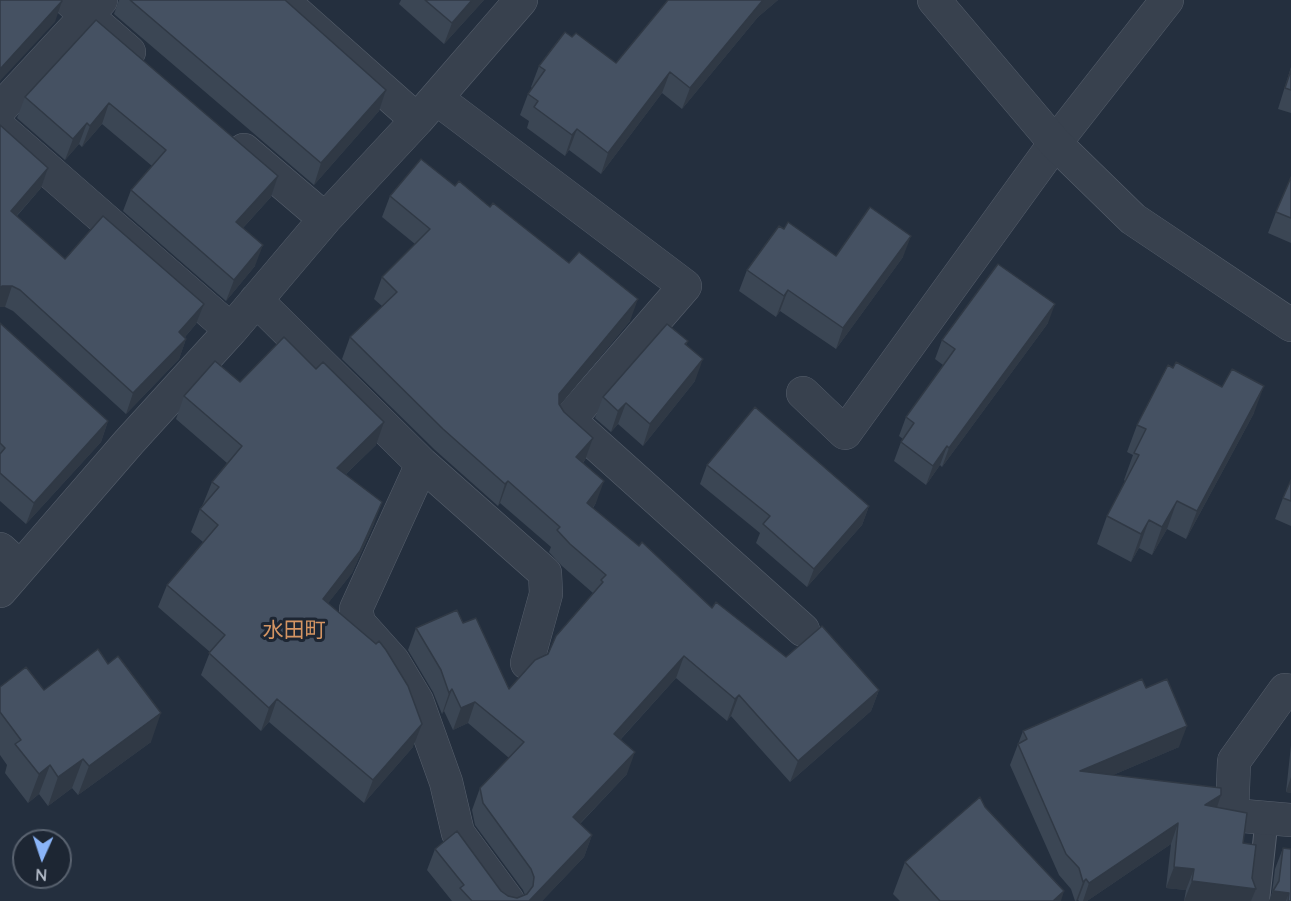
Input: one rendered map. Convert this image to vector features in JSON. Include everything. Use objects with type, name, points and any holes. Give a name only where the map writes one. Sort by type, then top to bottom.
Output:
[{"type":"street","points":[[282,0],[427,109],[685,286],[569,420],[803,630]]},
{"type":"street","points":[[934,0],[1055,143],[1133,219],[1291,325]]},
{"type":"street","points":[[803,393],[845,433],[1055,143],[1167,0]]},
{"type":"street","points":[[7,569],[129,442],[231,330],[324,219],[427,109],[510,4]]},
{"type":"street","points":[[0,109],[86,5],[152,71]]},
{"type":"street","points":[[0,128],[231,330]]},
{"type":"street","points":[[224,133],[324,219]]},
{"type":"street","points":[[256,300],[422,464],[545,573],[546,594],[527,663]]},
{"type":"street","points":[[104,418],[129,442]]},
{"type":"street","points":[[422,464],[356,609],[357,616],[359,623],[393,661],[417,701],[446,782],[458,833],[508,901]]},
{"type":"street","points":[[1279,818],[1232,815],[1234,761],[1286,690],[1291,691]]},
{"type":"lane","points":[[1259,899],[1279,818]]},
{"type":"building","points":[[0,0],[62,1],[0,69]]},
{"type":"building","points":[[130,0],[285,0],[386,90],[321,163]]},
{"type":"building","points":[[425,0],[472,0],[452,23]]},
{"type":"building","points":[[668,0],[763,0],[690,88],[670,72],[608,153],[577,129],[572,135],[534,107],[538,101],[528,94],[545,70],[539,66],[565,32],[572,37],[576,33],[616,63]]},
{"type":"building","points":[[96,20],[278,176],[236,222],[263,245],[234,280],[131,190],[166,150],[109,103],[90,126],[87,123],[73,139],[25,97]]},
{"type":"building","points":[[1291,70],[1291,90],[1285,88]]},
{"type":"building","points":[[0,125],[48,168],[11,211],[65,259],[103,216],[204,304],[179,332],[186,339],[133,393],[20,290],[12,286],[0,288]]},
{"type":"building","points":[[421,159],[455,186],[459,181],[490,207],[493,203],[569,263],[579,252],[638,299],[559,394],[559,404],[564,412],[593,438],[576,457],[604,481],[587,503],[639,546],[642,542],[712,608],[716,602],[786,657],[822,626],[879,690],[798,761],[739,695],[735,699],[684,656],[614,734],[635,752],[573,817],[592,835],[529,901],[472,901],[460,888],[464,885],[435,849],[457,831],[501,891],[517,898],[527,894],[533,886],[534,877],[531,869],[483,803],[480,788],[524,742],[475,702],[461,708],[452,689],[449,693],[441,670],[416,628],[457,610],[463,623],[476,618],[509,689],[535,660],[548,654],[556,636],[603,582],[601,580],[606,575],[570,544],[557,530],[560,527],[508,481],[505,484],[443,429],[350,337],[397,292],[382,277],[430,229],[390,196]]},
{"type":"building","points":[[1291,177],[1291,218],[1276,212]]},
{"type":"building","points":[[870,207],[911,236],[843,328],[788,290],[784,296],[747,270],[779,226],[784,229],[788,222],[836,256]]},
{"type":"building","points":[[998,264],[1055,304],[949,448],[947,446],[933,466],[901,442],[914,423],[906,417],[955,349],[942,340]]},
{"type":"building","points":[[0,323],[108,421],[34,503],[0,473],[0,454],[5,448],[0,443]]},
{"type":"building","points":[[667,324],[688,341],[685,344],[703,359],[650,424],[626,403],[618,411],[603,397]]},
{"type":"building","points":[[284,337],[316,369],[323,362],[384,422],[337,468],[382,502],[360,551],[323,599],[376,644],[379,641],[408,686],[422,724],[373,780],[277,699],[269,708],[209,653],[225,635],[167,585],[218,525],[200,509],[219,487],[212,482],[242,446],[184,396],[215,361],[240,382]]},
{"type":"building","points":[[1176,362],[1222,387],[1232,369],[1264,386],[1197,511],[1177,501],[1162,527],[1149,520],[1141,534],[1107,516],[1139,455],[1134,453],[1146,429],[1137,425],[1168,365],[1173,368]]},
{"type":"building","points":[[755,407],[869,506],[814,569],[763,524],[770,516],[707,465]]},
{"type":"building","points":[[1291,480],[1291,501],[1283,498]]},
{"type":"building","points":[[98,649],[108,664],[118,656],[161,713],[89,766],[83,759],[58,777],[50,765],[39,774],[15,744],[21,740],[0,712],[0,687],[26,667],[44,690]]},
{"type":"building","points":[[1142,679],[1146,688],[1167,679],[1187,726],[1080,771],[1221,788],[1221,795],[1205,805],[1247,813],[1243,843],[1256,845],[1252,878],[1256,889],[1192,881],[1194,869],[1174,867],[1178,823],[1089,883],[1086,879],[1083,882],[1079,868],[1066,854],[1018,744],[1027,739],[1023,731]]},
{"type":"building","points":[[980,797],[985,807],[1064,891],[1053,901],[940,901],[905,862]]},
{"type":"building","points":[[1283,848],[1291,849],[1291,901],[1288,901],[1289,893],[1273,891],[1279,881]]},
{"type":"district","name":"水田町","points":[[294,631]]}]
